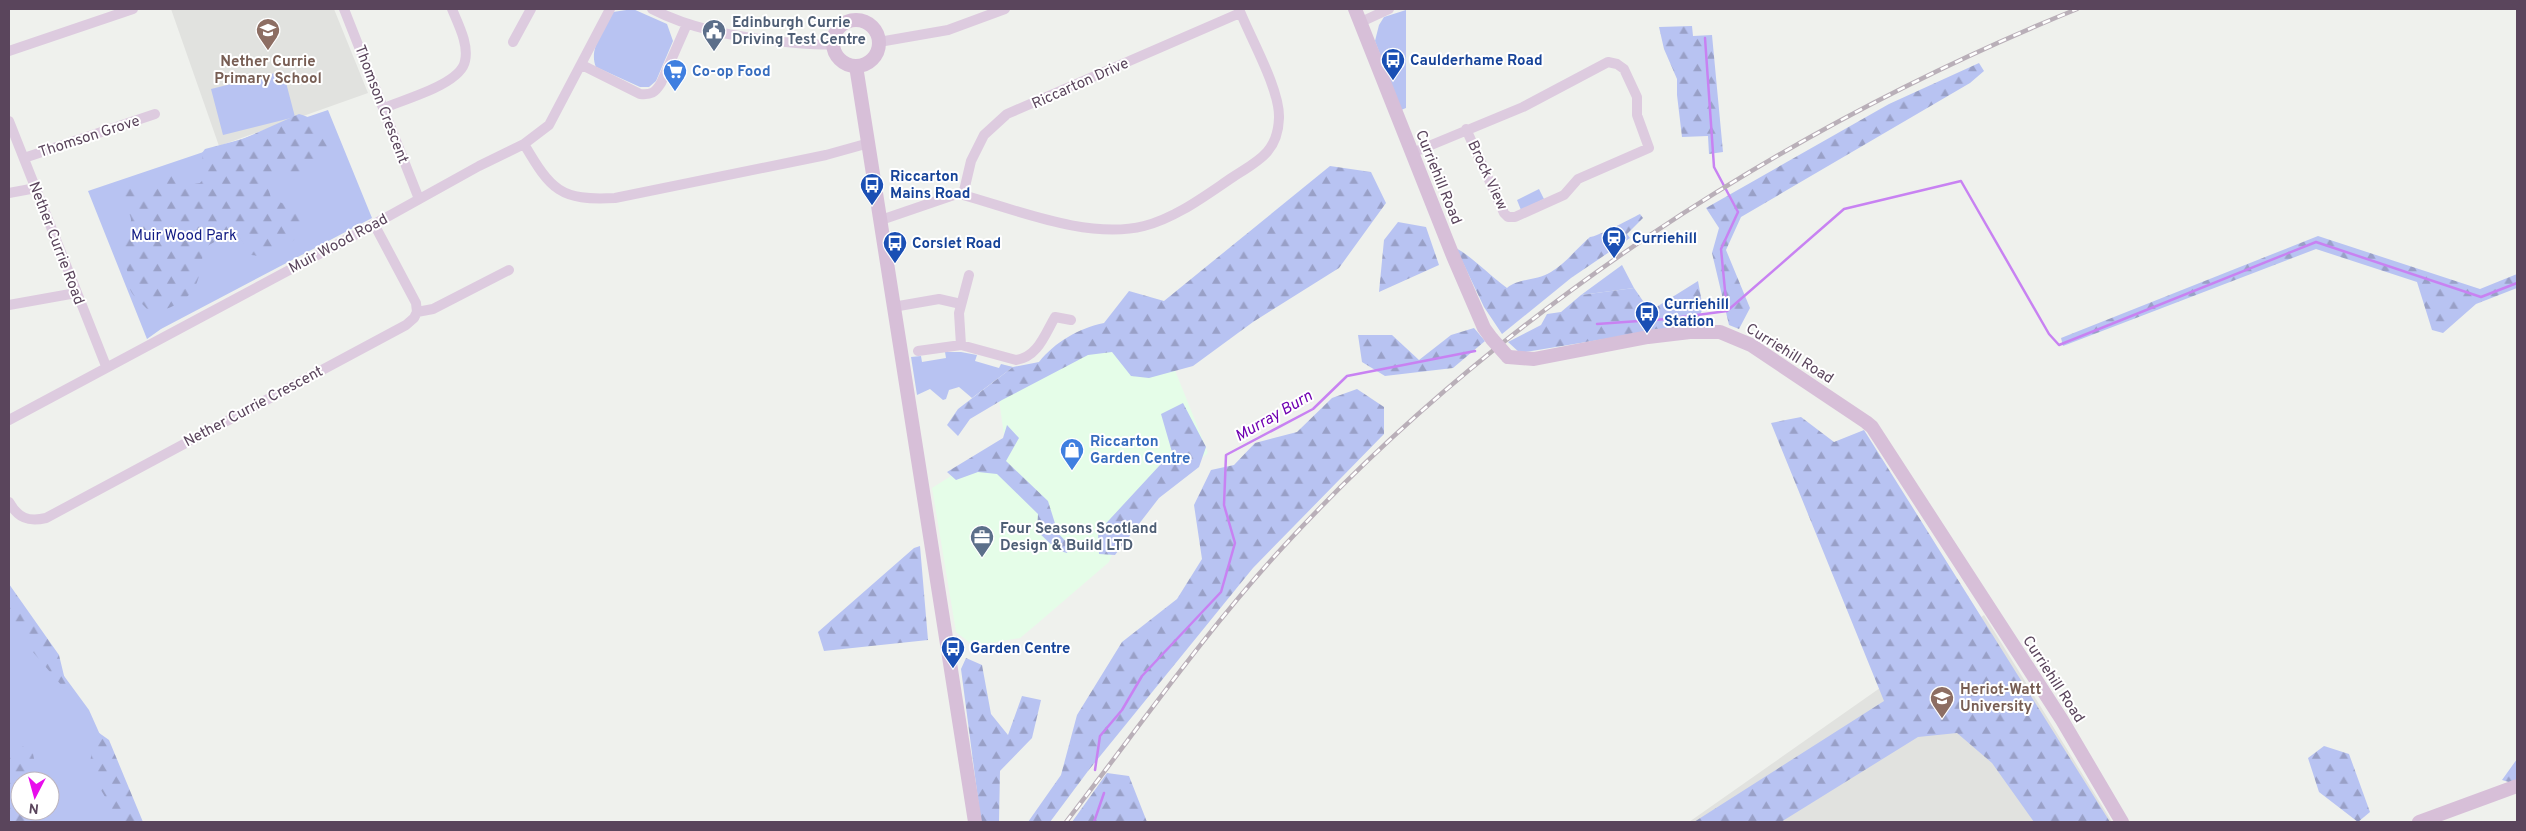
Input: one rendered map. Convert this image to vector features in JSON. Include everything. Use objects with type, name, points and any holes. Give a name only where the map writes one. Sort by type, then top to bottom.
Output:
[{"type":"street","points":[[9,51],[133,9]]},
{"type":"street","name":"Thomson Crescent","points":[[344,9],[419,199]]},
{"type":"street","points":[[384,108],[450,81],[461,71],[466,61],[465,48],[452,9]]},
{"type":"street","points":[[514,42],[531,9]]},
{"type":"street","name":"Muir Wood Road","points":[[9,420],[478,166],[524,144],[549,125],[610,9]]},
{"type":"street","points":[[879,42],[948,30],[1004,9]]},
{"type":"street","points":[[1358,15],[1389,9]]},
{"type":"street","points":[[655,10],[686,24],[734,36],[805,44],[834,44]]},
{"type":"street","points":[[881,220],[944,196],[963,195],[1097,231],[1144,226],[1173,215],[1267,155],[1276,138],[1279,117],[1274,90],[1240,11]]},
{"type":"street","name":"Riccarton Drive","points":[[963,195],[971,161],[984,136],[1007,114],[1240,11]]},
{"type":"street","points":[[855,15],[874,30],[879,42],[874,57],[870,62],[856,66],[843,62],[838,57],[834,44],[834,37],[842,26],[855,15]]},
{"type":"street","name":"Curriehill Road","points":[[1358,15],[1476,310],[1492,339],[1508,357],[1534,359],[1648,337],[1690,332],[1720,332],[1751,344],[1866,422],[1872,427],[2062,720],[2122,822]]},
{"type":"street","points":[[582,65],[640,94],[649,95],[656,92],[661,84],[686,24]]},
{"type":"street","name":"Brock View","points":[[1608,62],[1617,64],[1624,69],[1637,98],[1638,115],[1649,148],[1578,179],[1564,195],[1515,217],[1508,217],[1504,213],[1466,130],[1523,107],[1608,62]]},
{"type":"street","points":[[856,66],[975,822]]},
{"type":"street","name":"Thomson Grove","points":[[24,158],[155,114]]},
{"type":"street","name":"Nether Currie Road","points":[[9,121],[106,366]]},
{"type":"street","points":[[1412,152],[1466,130]]},
{"type":"street","points":[[524,144],[541,173],[562,193],[587,200],[615,198],[826,155],[869,143]]},
{"type":"street","points":[[9,193],[36,188]]},
{"type":"street","points":[[374,224],[416,303],[417,312]]},
{"type":"street","name":"Nether Currie Crescent","points":[[9,502],[15,513],[26,520],[46,518],[406,325],[414,318],[417,312],[434,310],[497,271],[509,270]]},
{"type":"street","points":[[961,344],[958,319],[969,276]]},
{"type":"street","points":[[9,305],[76,293]]},
{"type":"street","points":[[893,307],[940,299],[961,304]]},
{"type":"street","points":[[918,351],[961,344],[1016,360],[1023,359],[1036,351],[1055,317],[1071,320]]},
{"type":"street","points":[[2419,822],[2517,786]]},
{"type":"shaded area","name":"Nether Currie Primary School","points":[[171,9],[334,9],[368,93],[219,146]]},
{"type":"shaded area","name":"Riccarton Garden Centre","points":[[1159,330],[1208,453],[1127,516],[1109,562],[1020,638],[974,646],[956,632],[932,488],[1005,442],[998,393],[1066,341]]},
{"type":"shaded area","name":"Heriot-Watt University","points":[[1984,615],[2112,822],[1689,822]]},
{"type":"green space","points":[[633,9],[667,24],[673,41],[656,81],[649,87],[640,87],[596,67],[594,60],[598,39],[613,12]]},
{"type":"green space","points":[[1406,10],[1406,108],[1401,110],[1375,41],[1379,25],[1384,17]]},
{"type":"green space","points":[[1692,26],[1693,36],[1712,35],[1723,152],[1709,154],[1708,136],[1682,137],[1677,79],[1664,49],[1659,27]]},
{"type":"green space","points":[[1979,63],[1984,71],[1970,83],[1741,217],[1726,250],[1750,308],[1739,329],[1729,325],[1712,253],[1719,228],[1706,208],[1889,104]]},
{"type":"green space","points":[[283,71],[295,117],[223,135],[211,89]]},
{"type":"green space","name":"Muir Wood Park","points":[[328,110],[372,218],[161,329],[147,339],[88,191]]},
{"type":"green space","points":[[299,114],[314,120],[324,129],[330,141],[330,149],[329,157],[308,172],[275,177],[268,187],[271,198],[293,208],[301,216],[300,226],[292,242],[278,252],[260,256],[251,255],[241,239],[221,238],[204,248],[199,276],[188,296],[165,310],[148,310],[129,288],[129,278],[120,243],[123,231],[130,225],[131,221],[130,215],[116,197],[117,190],[121,185],[150,190],[156,188],[162,176],[171,174],[179,174],[194,184],[200,183],[204,178],[202,153],[205,149],[243,139]]},
{"type":"green space","points":[[1330,166],[1371,172],[1386,203],[1339,268],[1253,322],[1193,366],[1149,378],[1131,376],[1112,352],[1088,355],[970,419],[958,436],[947,425],[958,409],[1013,367],[1039,362],[1052,348],[1068,337],[1086,328],[1104,323],[1129,291],[1164,301]]},
{"type":"green space","points":[[1539,189],[1544,199],[1521,210],[1517,200]]},
{"type":"green space","points":[[1640,214],[1643,218],[1627,234],[1630,238],[1571,278],[1502,334],[1484,307],[1456,248],[1507,288],[1517,283],[1546,275],[1561,265],[1590,237]]},
{"type":"green space","points":[[1398,222],[1426,227],[1439,265],[1379,292],[1384,240]]},
{"type":"green space","points":[[2318,236],[2480,289],[2517,274],[2517,288],[2476,304],[2443,333],[2432,330],[2417,282],[2316,249],[2063,346],[2061,338]]},
{"type":"green space","points":[[1622,265],[1634,288],[1581,295]]},
{"type":"green space","points":[[1698,281],[1703,308],[1696,324],[1520,353],[1508,342],[1541,325],[1547,314],[1561,312],[1581,295],[1634,288],[1650,311]]},
{"type":"green space","points":[[1474,328],[1485,341],[1453,368],[1385,376],[1362,362],[1358,335],[1392,335],[1419,360],[1451,335]]},
{"type":"green space","points":[[945,352],[977,355],[975,361],[999,368],[1001,364],[1013,367],[972,398],[959,387],[949,390],[946,399],[943,400],[930,389],[917,395],[911,357],[921,356],[922,362],[946,358]]},
{"type":"green space","points":[[1357,389],[1384,407],[1384,434],[1253,568],[1088,771],[1050,822],[1028,822],[1061,775],[1077,715],[1122,642],[1177,599],[1202,559],[1194,505],[1211,470],[1234,465],[1255,443],[1297,432],[1332,398]]},
{"type":"green space","points":[[1183,403],[1206,447],[1199,467],[1159,498],[1115,555],[1099,554],[1098,532],[1172,452],[1161,414]]},
{"type":"green space","points":[[1801,417],[1834,442],[1864,430],[2110,822],[2034,822],[1992,763],[1957,733],[1918,737],[1781,822],[1694,822],[1884,701],[1771,423]]},
{"type":"green space","points":[[1007,425],[1019,438],[1006,461],[1048,501],[1058,533],[1069,545],[1067,553],[1057,550],[1037,531],[1038,514],[997,474],[978,472],[956,480],[947,472],[1003,438]]},
{"type":"green space","points":[[920,546],[928,640],[824,651],[818,632],[914,548]]},
{"type":"green space","points":[[9,584],[59,655],[66,684],[62,686],[9,624]]},
{"type":"green space","points":[[9,601],[89,710],[139,822],[9,822]]},
{"type":"green space","points":[[966,658],[982,665],[991,714],[1008,735],[1022,696],[1041,700],[1032,738],[1000,771],[999,822],[981,822],[961,669]]},
{"type":"green space","points":[[95,730],[109,740],[143,822],[120,822],[89,770]]},
{"type":"green space","points":[[23,746],[33,754],[37,771],[10,771],[10,820],[9,819],[9,756]]},
{"type":"green space","points":[[2324,746],[2349,754],[2370,812],[2358,822],[2319,792],[2308,758]]},
{"type":"green space","points":[[2517,759],[2517,781],[2512,783],[2502,780]]},
{"type":"green space","points":[[1107,773],[1129,776],[1147,822],[1072,822]]},
{"type":"green space","points":[[10,821],[34,821],[34,822]]},
{"type":"waterway","points":[[1705,38],[1714,167],[1738,212],[1721,249],[1727,311]]},
{"type":"waterway","points":[[1597,324],[1667,319],[1727,311],[1844,209],[1961,181],[2049,334],[2059,345],[2316,242],[2481,297],[2517,283]]},
{"type":"waterway","name":"Murray Burn","points":[[1095,770],[1100,736],[1122,710],[1142,676],[1221,592],[1235,543],[1224,505],[1226,455],[1313,409],[1347,376],[1475,351]]},
{"type":"waterway","name":"Murray Burn","points":[[1094,822],[1104,793]]},
{"type":"railway","points":[[1066,822],[1198,648],[1283,547],[1367,461],[1457,381],[1551,305],[1650,235],[1753,170],[1859,111],[1967,57],[2077,9]]},
{"type":"place","name":"Nether Currie Primary School","points":[[268,51]]},
{"type":"place","name":"Edinburgh Currie Driving Test Centre","points":[[714,52]]},
{"type":"place","name":"Caulderhame Road","points":[[1393,81]]},
{"type":"place","name":"Co-op Food","points":[[675,92]]},
{"type":"place","name":"Riccarton Mains Road","points":[[872,206]]},
{"type":"place","name":"Curriehill","points":[[1614,259]]},
{"type":"place","name":"Corslet Road","points":[[895,264]]},
{"type":"place","name":"Curriehill Station","points":[[1647,334]]},
{"type":"place","name":"Riccarton Garden Centre","points":[[1072,471]]},
{"type":"place","name":"Four Seasons Scotland Design & Build LTD","points":[[982,558]]},
{"type":"place","name":"Garden Centre","points":[[953,669]]},
{"type":"place","name":"Heriot-Watt University","points":[[1942,719]]}]
